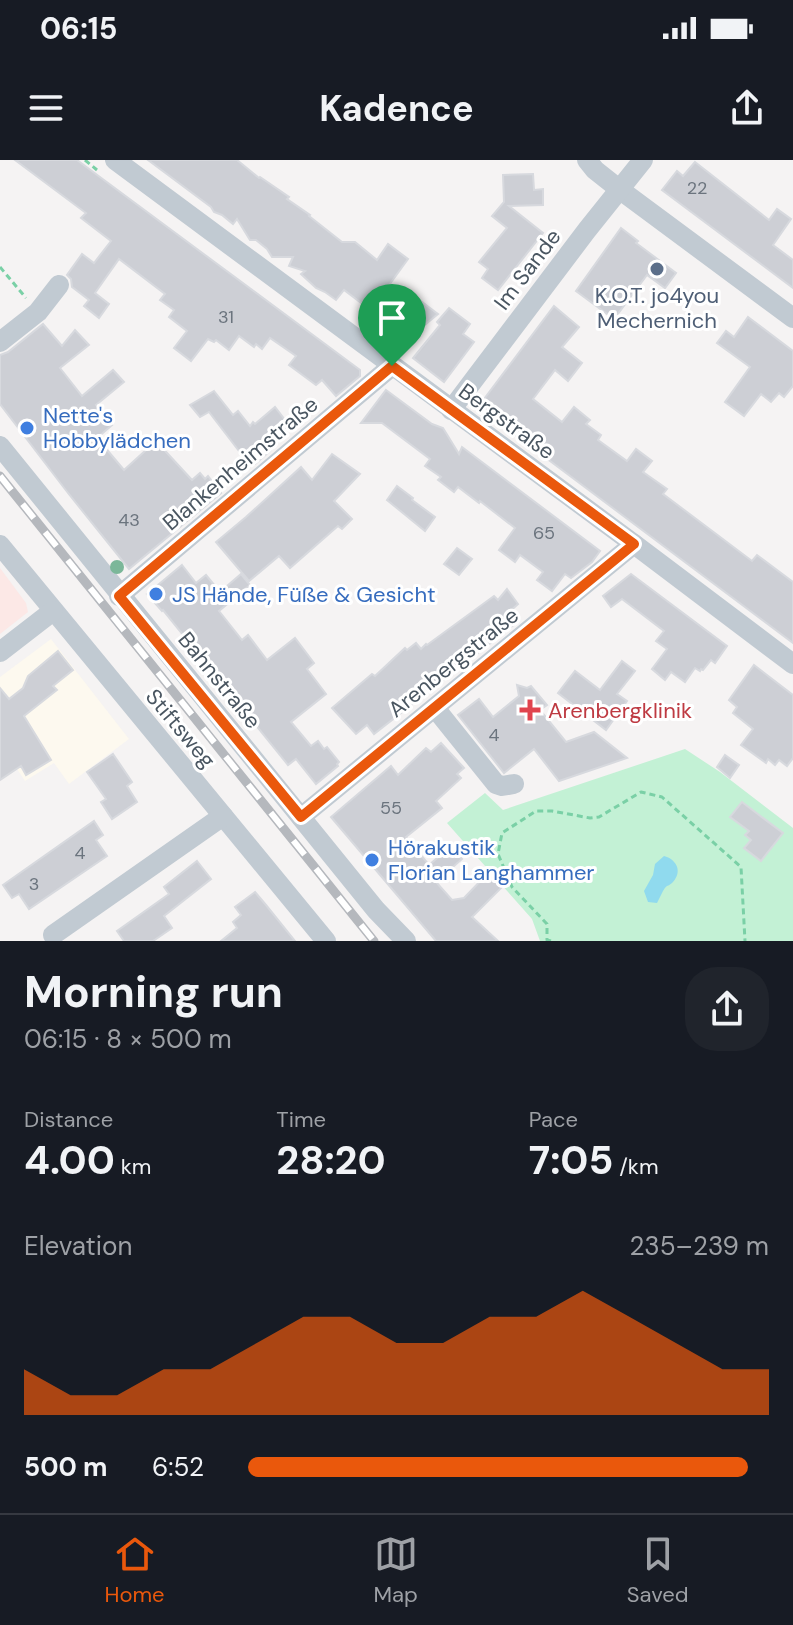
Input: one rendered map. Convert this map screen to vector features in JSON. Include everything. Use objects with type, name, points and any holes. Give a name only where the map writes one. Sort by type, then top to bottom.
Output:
[{"type":"street","points":[[587,160],[619,189],[793,318]]},
{"type":"street","name":"Im Sande","points":[[451,410],[643,160]]},
{"type":"street","name":"Bergstraße","points":[[116,164],[793,664]]},
{"type":"street","points":[[0,342],[38,312],[59,285]]},
{"type":"street","name":"Blankenheimstraße","points":[[119,596],[392,366]]},
{"type":"street","name":"Bahnstraße","points":[[0,446],[376,910],[406,941]]},
{"type":"street","name":"Arenbergstraße","points":[[301,817],[634,544]]},
{"type":"street","name":"Stiftsweg","points":[[0,545],[326,941]]},
{"type":"street","points":[[0,652],[53,611]]},
{"type":"street","points":[[435,708],[496,784],[514,784]]},
{"type":"street","points":[[53,935],[223,816]]},
{"type":"path","points":[[85,160],[116,164]]},
{"type":"path","points":[[0,267],[38,312]]},
{"type":"path","points":[[551,941],[547,940],[547,924],[512,887],[498,854],[502,833],[536,811],[599,817],[641,792],[662,797],[741,867],[745,941]]},
{"type":"shaded area","points":[[0,568],[26,603],[28,612],[0,634]]},
{"type":"shaded area","points":[[51,639],[129,739],[69,784],[54,763],[25,781],[17,769],[0,781],[0,677]]},
{"type":"green space","points":[[685,749],[793,828],[793,941],[540,941],[532,919],[447,823],[485,793],[503,810]]},
{"type":"water","points":[[664,856],[675,863],[678,874],[657,903],[648,902],[644,891],[655,864]]},
{"type":"building","points":[[15,160],[77,160],[360,370],[360,376],[336,396],[322,380],[316,385],[289,365],[296,356],[270,338],[262,349],[239,336],[229,350],[216,340],[208,339],[191,361],[174,348],[187,331],[169,317],[174,310],[160,300],[165,294],[119,259],[95,293],[109,304],[99,318],[84,306],[89,300],[72,287],[67,275],[82,254],[94,263],[111,241],[81,218],[86,213]]},
{"type":"building","points":[[148,160],[237,160],[289,197],[287,199],[342,242],[355,242],[377,260],[388,244],[408,259],[387,288],[412,307],[418,299],[438,314],[398,347],[361,320],[369,309],[344,290],[336,300],[316,288],[301,274],[305,271],[289,266],[293,257],[272,257],[256,240],[250,240],[237,219],[233,224],[214,212]]},
{"type":"building","points":[[695,162],[769,220],[777,209],[791,219],[773,245],[793,260],[793,288],[662,190],[677,171],[683,176]]},
{"type":"building","points":[[533,174],[534,190],[543,189],[543,205],[509,206],[543,233],[498,290],[482,278],[488,269],[479,262],[507,228],[492,216],[504,202],[503,175]]},
{"type":"building","points":[[621,228],[676,273],[665,288],[647,275],[614,319],[576,291]]},
{"type":"building","points":[[554,306],[579,327],[562,347],[582,363],[568,381],[555,370],[533,399],[562,422],[574,407],[590,420],[586,424],[601,435],[598,440],[627,461],[636,449],[652,461],[643,472],[667,489],[663,494],[752,561],[757,555],[793,582],[793,643],[478,407]]},
{"type":"building","points":[[449,308],[470,324],[463,334],[474,342],[444,382],[413,358],[440,325],[437,322]]},
{"type":"building","points":[[748,317],[793,351],[793,386],[784,397],[779,393],[771,402],[761,394],[744,416],[725,402],[750,367],[717,343],[726,331],[734,337]]},
{"type":"building","points":[[43,324],[62,346],[75,330],[89,345],[60,368],[82,396],[113,370],[124,382],[96,405],[112,425],[97,438],[124,470],[156,441],[192,480],[200,473],[205,479],[208,476],[221,493],[129,569],[0,404],[0,355]]},
{"type":"building","points":[[386,390],[432,424],[443,428],[459,454],[462,447],[600,551],[592,562],[571,578],[565,574],[552,591],[537,580],[543,572],[520,555],[515,562],[499,550],[515,528],[458,487],[454,492],[438,480],[441,477],[425,466],[430,459],[382,423],[361,423]]},
{"type":"building","points":[[214,391],[233,415],[238,411],[250,426],[275,407],[289,425],[266,445],[270,451],[255,464],[249,464],[209,412],[200,417],[190,405]]},
{"type":"building","points":[[332,454],[360,474],[334,501],[352,519],[342,529],[338,526],[290,568],[279,556],[249,581],[216,542],[301,467],[312,480]]},
{"type":"building","points":[[397,486],[435,517],[425,531],[387,500]]},
{"type":"building","points":[[457,548],[472,559],[459,575],[444,564]]},
{"type":"building","points":[[182,565],[196,583],[206,575],[220,592],[241,574],[250,585],[219,611],[242,640],[248,635],[267,660],[295,638],[314,663],[307,669],[326,694],[291,722],[311,746],[318,741],[339,762],[316,784],[296,759],[288,765],[147,594]]},
{"type":"building","points":[[631,574],[727,646],[715,663],[711,660],[700,671],[695,668],[685,682],[671,672],[665,680],[652,669],[667,649],[656,641],[664,631],[622,599],[611,607],[603,596]]},
{"type":"building","points":[[507,589],[518,604],[508,613],[516,623],[374,734],[367,725],[356,734],[332,708],[372,674],[375,676],[405,648],[407,650],[416,643],[421,649],[494,596],[498,600]]},
{"type":"building","points":[[58,651],[73,670],[53,686],[57,690],[24,716],[51,760],[26,775],[21,766],[0,780],[0,688],[9,699],[23,688],[28,676]]},
{"type":"building","points":[[622,661],[635,671],[617,694],[627,701],[606,730],[558,693],[575,671],[600,690]]},
{"type":"building","points":[[754,665],[793,695],[793,758],[787,766],[779,760],[775,765],[768,759],[766,763],[741,745],[753,729],[733,713],[737,707],[729,700]]},
{"type":"building","points":[[517,685],[531,686],[547,705],[540,710],[566,742],[594,732],[627,758],[559,781],[534,749],[504,773],[458,715],[479,699],[493,717],[519,696]]},
{"type":"building","points":[[441,743],[464,768],[457,774],[461,778],[436,801],[442,808],[406,837],[429,865],[451,846],[462,859],[436,882],[452,900],[464,898],[489,872],[502,887],[472,917],[498,941],[436,941],[331,817],[391,766],[398,775],[426,748],[431,752]]},
{"type":"building","points":[[113,754],[132,782],[127,786],[137,802],[112,819],[101,802],[106,799],[87,772]]},
{"type":"building","points":[[725,755],[739,765],[730,778],[717,767]]},
{"type":"building","points":[[742,802],[783,833],[761,861],[744,848],[751,840],[745,835],[749,831],[730,817]]},
{"type":"building","points":[[94,821],[103,835],[96,840],[107,856],[29,909],[19,894],[12,898],[3,885]]},
{"type":"building","points":[[197,861],[211,879],[164,916],[172,928],[153,941],[124,941],[117,931],[169,894],[164,887]]},
{"type":"building","points":[[255,892],[295,941],[221,941],[237,928],[233,922],[241,915],[235,907]]},
{"type":"railway","points":[[0,476],[374,941]]},
{"type":"place","name":"K.O.T. jo4you Mechernich","points":[[657,269]]},
{"type":"place","name":"Nette's Hobbylädchen","points":[[27,428]]},
{"type":"place","name":"JS Hände, Füße & Gesicht","points":[[156,594]]},
{"type":"place","name":"Arenbergklinik","points":[[530,710]]},
{"type":"place","name":"Hörakustik Florian Langhammer","points":[[372,860]]},
{"type":"route","points":[[392,366],[634,544],[301,817],[119,596],[392,366]]}]
